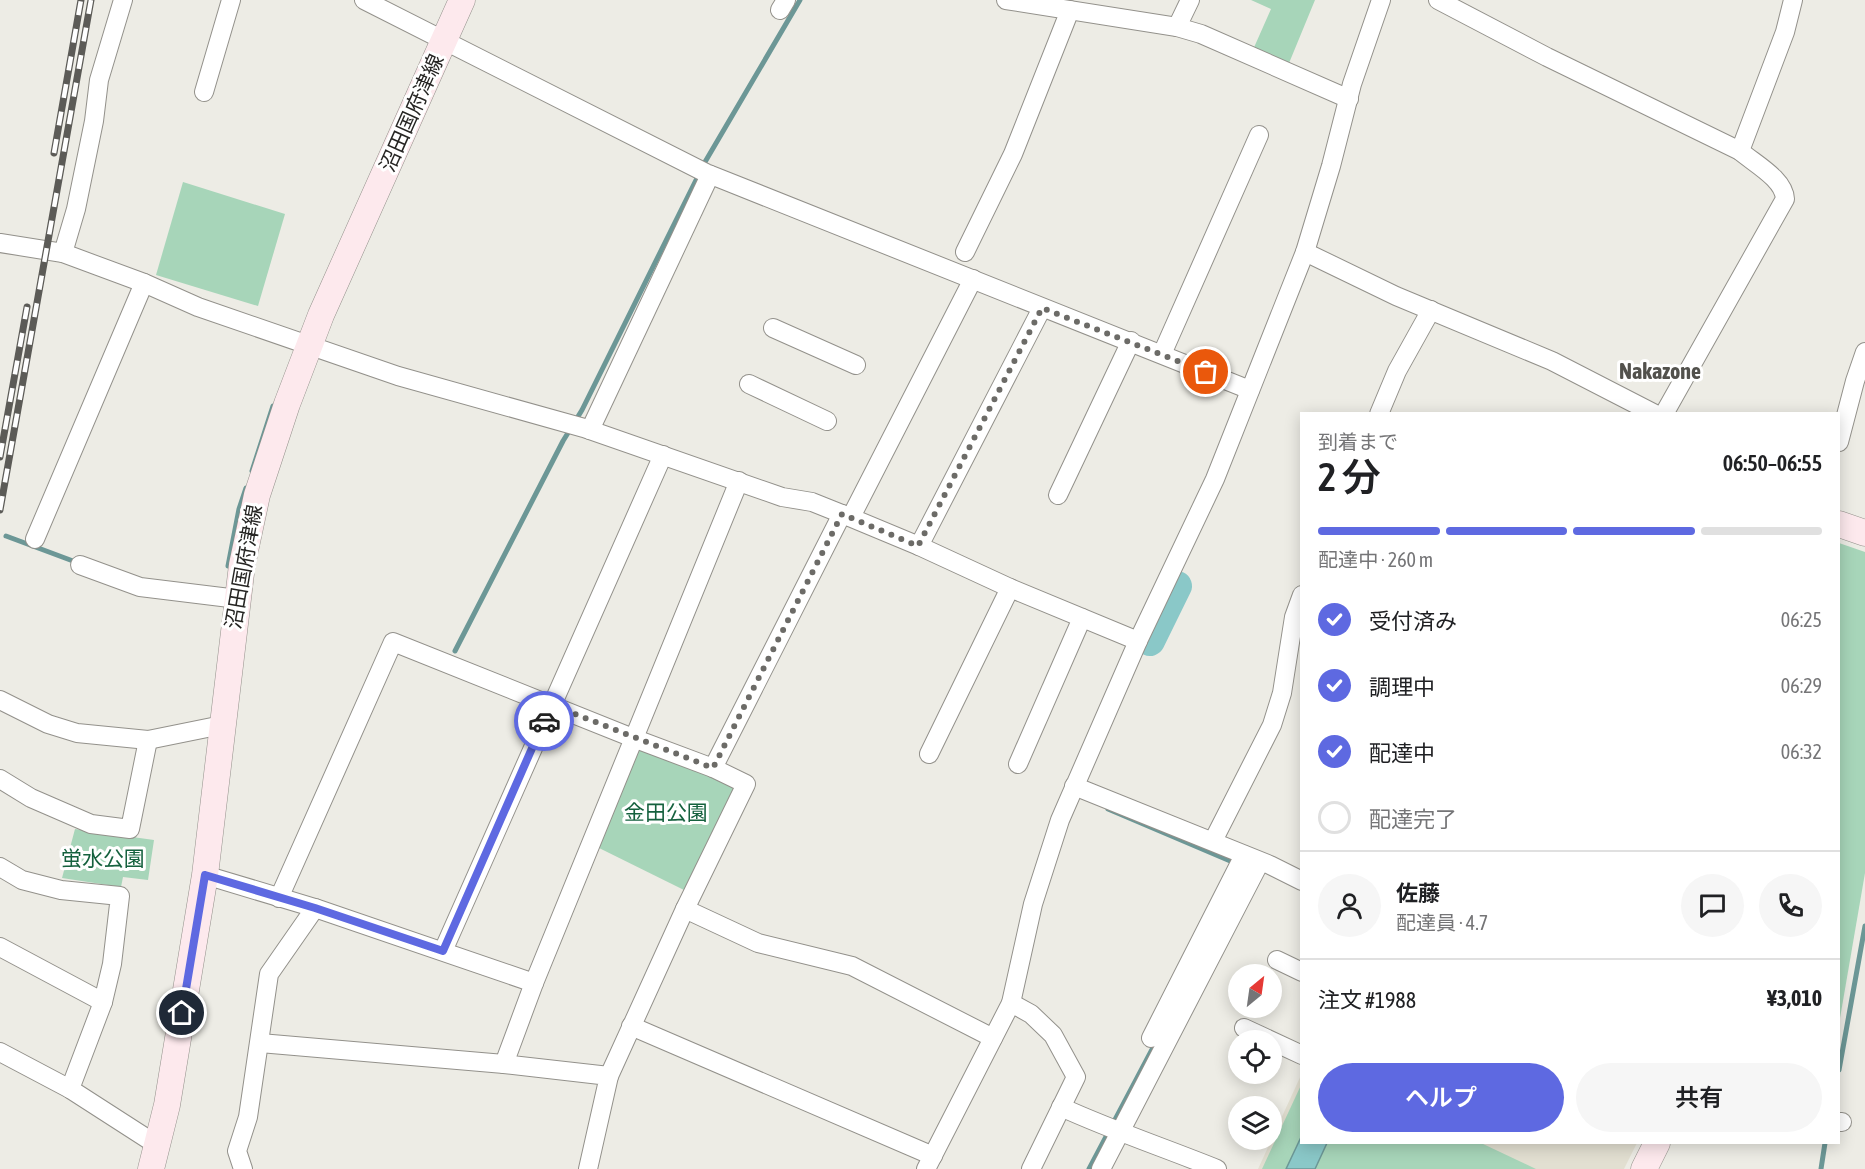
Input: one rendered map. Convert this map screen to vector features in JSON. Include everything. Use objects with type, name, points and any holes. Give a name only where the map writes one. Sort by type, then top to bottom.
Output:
[{"type":"main road","name":"沼田国府津線","points":[[154,1157],[167,1105],[205,875],[238,599],[246,541],[257,495],[309,344],[462,0]]},
{"type":"main road","points":[[1840,524],[1865,533]]},
{"type":"main road","points":[[1644,1169],[1656,1144]]},
{"type":"street","points":[[63,253],[76,209],[94,121],[99,80],[123,0]]},
{"type":"street","points":[[204,92],[231,0]]},
{"type":"street","points":[[364,0],[704,172],[1250,390]]},
{"type":"street","points":[[1010,0],[1177,27],[1201,34],[1349,99]]},
{"type":"street","points":[[1177,27],[1190,0]]},
{"type":"street","points":[[631,1026],[930,1162],[1011,1003],[1033,904],[1060,820],[1138,641],[1215,479],[1305,252],[1349,99],[1381,0]]},
{"type":"street","points":[[1438,0],[1547,57],[1740,152],[1780,184],[1785,191],[1785,199],[1665,412]]},
{"type":"street","points":[[1740,152],[1785,32],[1793,0]]},
{"type":"street","points":[[965,252],[1013,154],[1070,10]]},
{"type":"street","points":[[1162,354],[1259,135]]},
{"type":"street","points":[[587,429],[704,172]]},
{"type":"street","points":[[0,243],[63,253],[144,283],[198,307],[398,376],[587,429],[782,497],[812,502],[1138,641]]},
{"type":"street","points":[[1305,252],[1396,296],[1552,361],[1651,412]]},
{"type":"street","points":[[713,768],[973,279]]},
{"type":"street","points":[[35,539],[144,283]]},
{"type":"street","points":[[918,546],[1042,308]]},
{"type":"street","points":[[1380,412],[1397,371],[1431,310]]},
{"type":"street","points":[[773,328],[856,364]]},
{"type":"street","points":[[1058,495],[1131,341]]},
{"type":"street","points":[[1840,438],[1865,352]]},
{"type":"street","points":[[749,384],[827,421]]},
{"type":"street","points":[[443,951],[663,455]]},
{"type":"street","points":[[504,1064],[534,983],[739,481]]},
{"type":"street","points":[[80,565],[140,587],[238,599]]},
{"type":"street","points":[[929,754],[1010,588]]},
{"type":"street","points":[[1214,841],[1272,725],[1282,693],[1294,617],[1300,600]]},
{"type":"street","points":[[1018,764],[1082,618]]},
{"type":"street","points":[[279,898],[393,642],[713,768],[746,784],[685,909],[609,1076],[588,1169]]},
{"type":"street","points":[[0,700],[48,724],[77,733],[148,740],[222,725]]},
{"type":"street","points":[[0,779],[31,798],[91,824],[130,829],[148,740]]},
{"type":"street","points":[[1074,786],[1126,814],[1214,841],[1247,862],[1270,865],[1300,880]]},
{"type":"street","points":[[1150,1038],[1247,862]]},
{"type":"street","points":[[1101,1169],[1247,862]]},
{"type":"street","points":[[0,867],[22,880],[61,890],[120,896],[112,964],[103,1002],[70,1089]]},
{"type":"street","points":[[205,875],[315,908],[534,983]]},
{"type":"street","points":[[243,1169],[237,1151],[248,1117],[269,974],[315,908]]},
{"type":"street","points":[[685,909],[758,943],[852,966],[993,1038]]},
{"type":"street","points":[[0,946],[103,1002]]},
{"type":"street","points":[[1277,960],[1300,971]]},
{"type":"street","points":[[1011,1003],[1031,1014],[1053,1035],[1076,1077],[1032,1169]]},
{"type":"street","points":[[1244,1028],[1300,1054]]},
{"type":"street","points":[[260,1043],[504,1064],[609,1076]]},
{"type":"street","points":[[0,1052],[70,1089],[154,1157]]},
{"type":"street","points":[[1061,1107],[1101,1125],[1217,1169]]},
{"type":"shaded area","points":[[1300,1077],[1300,1144],[1636,1144],[1624,1169],[1258,1169],[1267,1150],[1282,1150],[1282,1117]]},
{"type":"green space","points":[[1251,0],[1315,0],[1287,68],[1252,52],[1271,9]]},
{"type":"green space","points":[[183,182],[285,214],[258,306],[156,275]]},
{"type":"green space","points":[[1840,543],[1865,552],[1865,873],[1840,1018]]},
{"type":"green space","name":"金田公園","points":[[638,743],[738,786],[686,891],[595,846]]},
{"type":"green space","name":"蛍水公園","points":[[75,829],[154,840],[148,880],[123,877],[121,887],[62,878]]},
{"type":"green space","points":[[1300,1087],[1300,1144],[1483,1144],[1536,1169],[1262,1169],[1271,1150],[1282,1150],[1282,1126]]},
{"type":"water","points":[[1300,1139],[1300,1144],[1327,1144],[1315,1169],[1286,1169]]},
{"type":"waterway","points":[[455,651],[563,441],[582,410],[705,162],[800,0]]},
{"type":"waterway","points":[[252,471],[273,406]]},
{"type":"waterway","points":[[228,566],[239,509],[246,488]]},
{"type":"waterway","points":[[6,536],[73,561]]},
{"type":"waterway","points":[[1150,641],[1177,586]]},
{"type":"waterway","points":[[1108,809],[1235,863]]},
{"type":"waterway","points":[[1840,1064],[1865,926]]},
{"type":"waterway","points":[[1089,1169],[1156,1042]]},
{"type":"waterway","points":[[1821,1169],[1825,1144]]},
{"type":"railway","points":[[54,153],[81,0]]},
{"type":"railway","points":[[0,510],[91,0]]},
{"type":"railway","points":[[0,457],[27,307]]},
{"type":"way so far","points":[[544,721],[552,705],[713,768],[842,514],[918,546],[1042,308],[1206,372]]},
{"type":"district","name":"Nakazone","points":[[1660,371]]},
{"type":"route","points":[[182,1013],[205,875],[315,908],[443,951],[544,721]]}]
